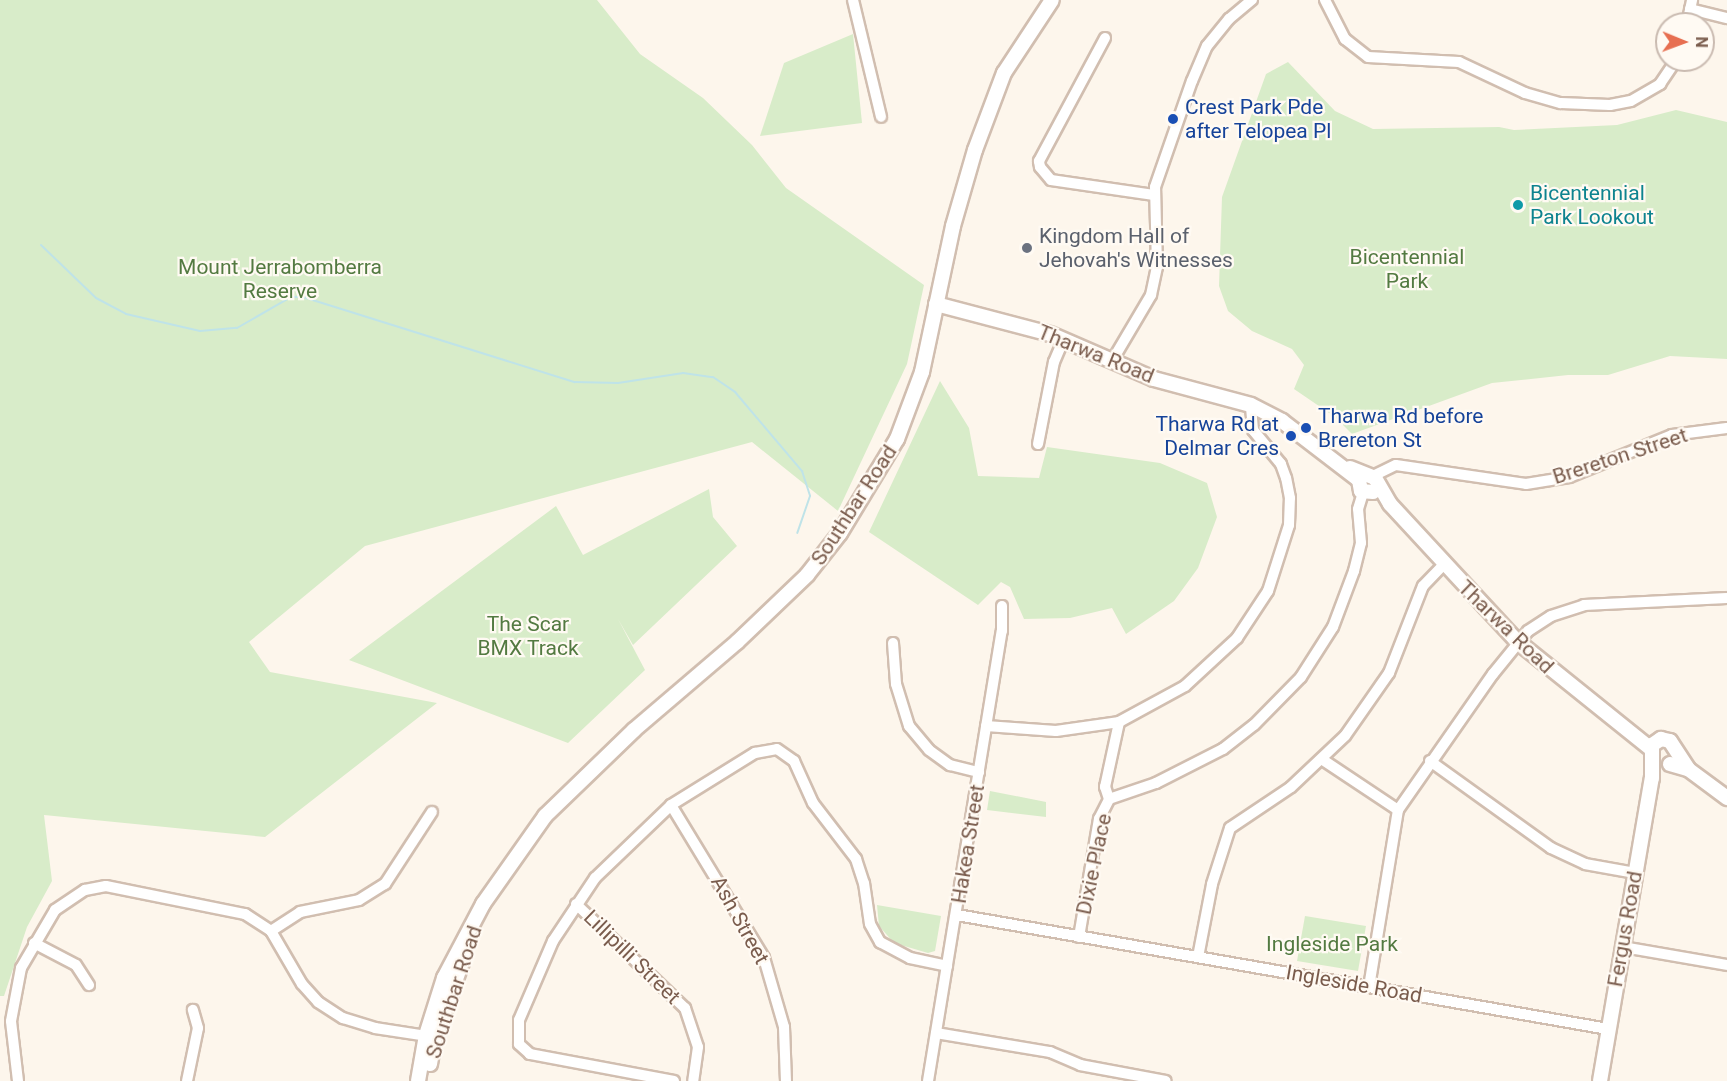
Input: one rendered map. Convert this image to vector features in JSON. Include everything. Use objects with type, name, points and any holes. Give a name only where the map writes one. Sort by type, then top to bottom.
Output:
[{"type":"main road","name":"Southbar Road","points":[[418,1081],[430,1036],[483,904],[545,816],[634,730],[737,642],[803,579],[840,533],[897,439],[922,372],[936,304],[975,150],[1004,73],[1052,0]]},
{"type":"main road","name":"Tharwa Road","points":[[936,304],[1064,339],[1154,379],[1251,405],[1282,421],[1369,483],[1443,565],[1518,642],[1661,755]]},
{"type":"main road","points":[[1661,755],[1688,769],[1727,798]]},
{"type":"main road","name":"Fergus Road","points":[[1600,1081],[1652,778],[1661,755]]},
{"type":"main road","name":"Southbar Road","points":[[428,1081],[430,1036]]},
{"type":"street","points":[[853,0],[881,117]]},
{"type":"street","points":[[1112,361],[1151,295],[1157,267],[1154,195],[1164,154],[1207,46],[1229,19],[1252,0]]},
{"type":"street","points":[[1325,0],[1345,39],[1368,57],[1459,62],[1491,74],[1525,93],[1561,103],[1595,105],[1631,101],[1660,84],[1668,72]]},
{"type":"street","points":[[1691,5],[1727,18]]},
{"type":"street","points":[[1105,39],[1039,161],[1040,167],[1051,180],[1154,195]]},
{"type":"street","points":[[1038,444],[1054,362],[1064,339]]},
{"type":"street","points":[[986,726],[1056,732],[1119,722],[1176,692],[1213,664],[1243,630],[1268,591],[1289,525],[1290,498],[1281,464],[1253,430],[1251,405]]},
{"type":"street","name":"Brereton Street","points":[[1369,483],[1396,465],[1526,484],[1569,477],[1672,435],[1727,428]]},
{"type":"street","points":[[1109,799],[1156,783],[1223,749],[1254,724],[1301,676],[1333,627],[1354,571],[1361,543],[1358,509],[1369,483]]},
{"type":"street","points":[[1198,957],[1212,884],[1230,828],[1271,803],[1323,760],[1378,692],[1399,652],[1423,586],[1443,565]]},
{"type":"street","points":[[1369,987],[1398,810],[1430,761],[1518,642],[1540,622],[1584,605],[1727,598]]},
{"type":"street","name":"Hakea Street","points":[[928,1081],[1002,631],[1002,606]]},
{"type":"street","points":[[892,643],[896,684],[909,726],[929,750],[950,765],[979,772]]},
{"type":"street","name":"Dixie Place","points":[[1079,937],[1099,819],[1109,799],[1105,787],[1119,722]]},
{"type":"street","points":[[674,1081],[539,1057],[519,1044],[518,1026],[532,983],[576,904],[627,843],[671,805],[756,753],[783,751],[795,760],[813,803],[856,859],[873,933],[899,954],[947,966]]},
{"type":"street","points":[[1323,760],[1398,810]]},
{"type":"street","points":[[1430,761],[1551,849],[1585,864],[1635,873]]},
{"type":"street","name":"Ash Street","points":[[671,805],[764,958],[784,1027],[786,1081]]},
{"type":"street","points":[[271,931],[300,912],[359,900],[385,884],[432,812]]},
{"type":"street","points":[[18,1081],[11,1038],[13,1001],[21,968],[33,943],[56,910],[71,898],[106,886],[228,908],[271,931],[302,984],[318,1002],[343,1018],[375,1028],[430,1036]]},
{"type":"street","name":"Lillipilli Street","points":[[576,904],[685,1008],[698,1047],[693,1081]]},
{"type":"street","name":"Ingleside Road","points":[[957,915],[1608,1029]]},
{"type":"street","points":[[33,943],[76,965],[89,985]]},
{"type":"street","points":[[1623,947],[1727,964]]},
{"type":"street","points":[[187,1081],[198,1028],[193,1010]]},
{"type":"street","points":[[936,1033],[1050,1052],[1080,1065],[1166,1081]]},
{"type":"green space","name":"Mount Jerrabomberra Reserve","points":[[0,0],[597,0],[640,54],[703,98],[752,145],[786,188],[924,285],[907,364],[838,511],[752,442],[365,546],[249,642],[270,672],[437,703],[265,837],[44,815],[52,881],[27,927],[4,996],[0,996]]},
{"type":"green space","points":[[853,34],[862,123],[760,136],[784,63]]},
{"type":"green space","name":"Bicentennial Park","points":[[1288,62],[1335,111],[1373,129],[1499,127],[1514,130],[1617,125],[1676,110],[1727,122],[1727,359],[1670,356],[1608,375],[1568,375],[1492,383],[1352,434],[1335,417],[1294,389],[1304,365],[1292,349],[1252,331],[1228,311],[1219,286],[1222,197],[1266,74]]},
{"type":"green space","points":[[940,381],[969,428],[978,476],[1039,478],[1047,447],[1160,463],[1207,483],[1217,517],[1198,568],[1174,601],[1126,634],[1112,608],[1070,618],[1024,619],[1010,587],[1001,582],[978,605],[869,532]]},
{"type":"green space","name":"The Scar BMX Track","points":[[709,489],[713,517],[737,546],[633,645],[618,619],[645,670],[568,743],[349,660],[556,506],[583,555]]},
{"type":"green space","points":[[990,791],[1046,802],[1046,817],[987,810]]},
{"type":"green space","points":[[877,905],[941,916],[935,951],[928,953],[894,943],[879,926]]},
{"type":"green space","name":"Ingleside Park","points":[[1305,916],[1366,926],[1358,971],[1297,961]]},
{"type":"waterway","points":[[41,245],[96,298],[126,314],[200,331],[237,328],[291,297],[303,297],[575,382],[618,383],[683,373],[713,377],[735,392],[802,471],[810,496],[797,533]]},
{"type":"place","name":"Crest Park Pde after Telopea Pl","points":[[1173,119]]},
{"type":"place","name":"Bicentennial Park Lookout","points":[[1518,205]]},
{"type":"place","name":"Kingdom Hall of Jehovah's Witnesses","points":[[1027,248]]},
{"type":"place","name":"Tharwa Rd before Brereton St","points":[[1306,428]]},
{"type":"place","name":"Tharwa Rd at Delmar Cres","points":[[1291,436]]}]
